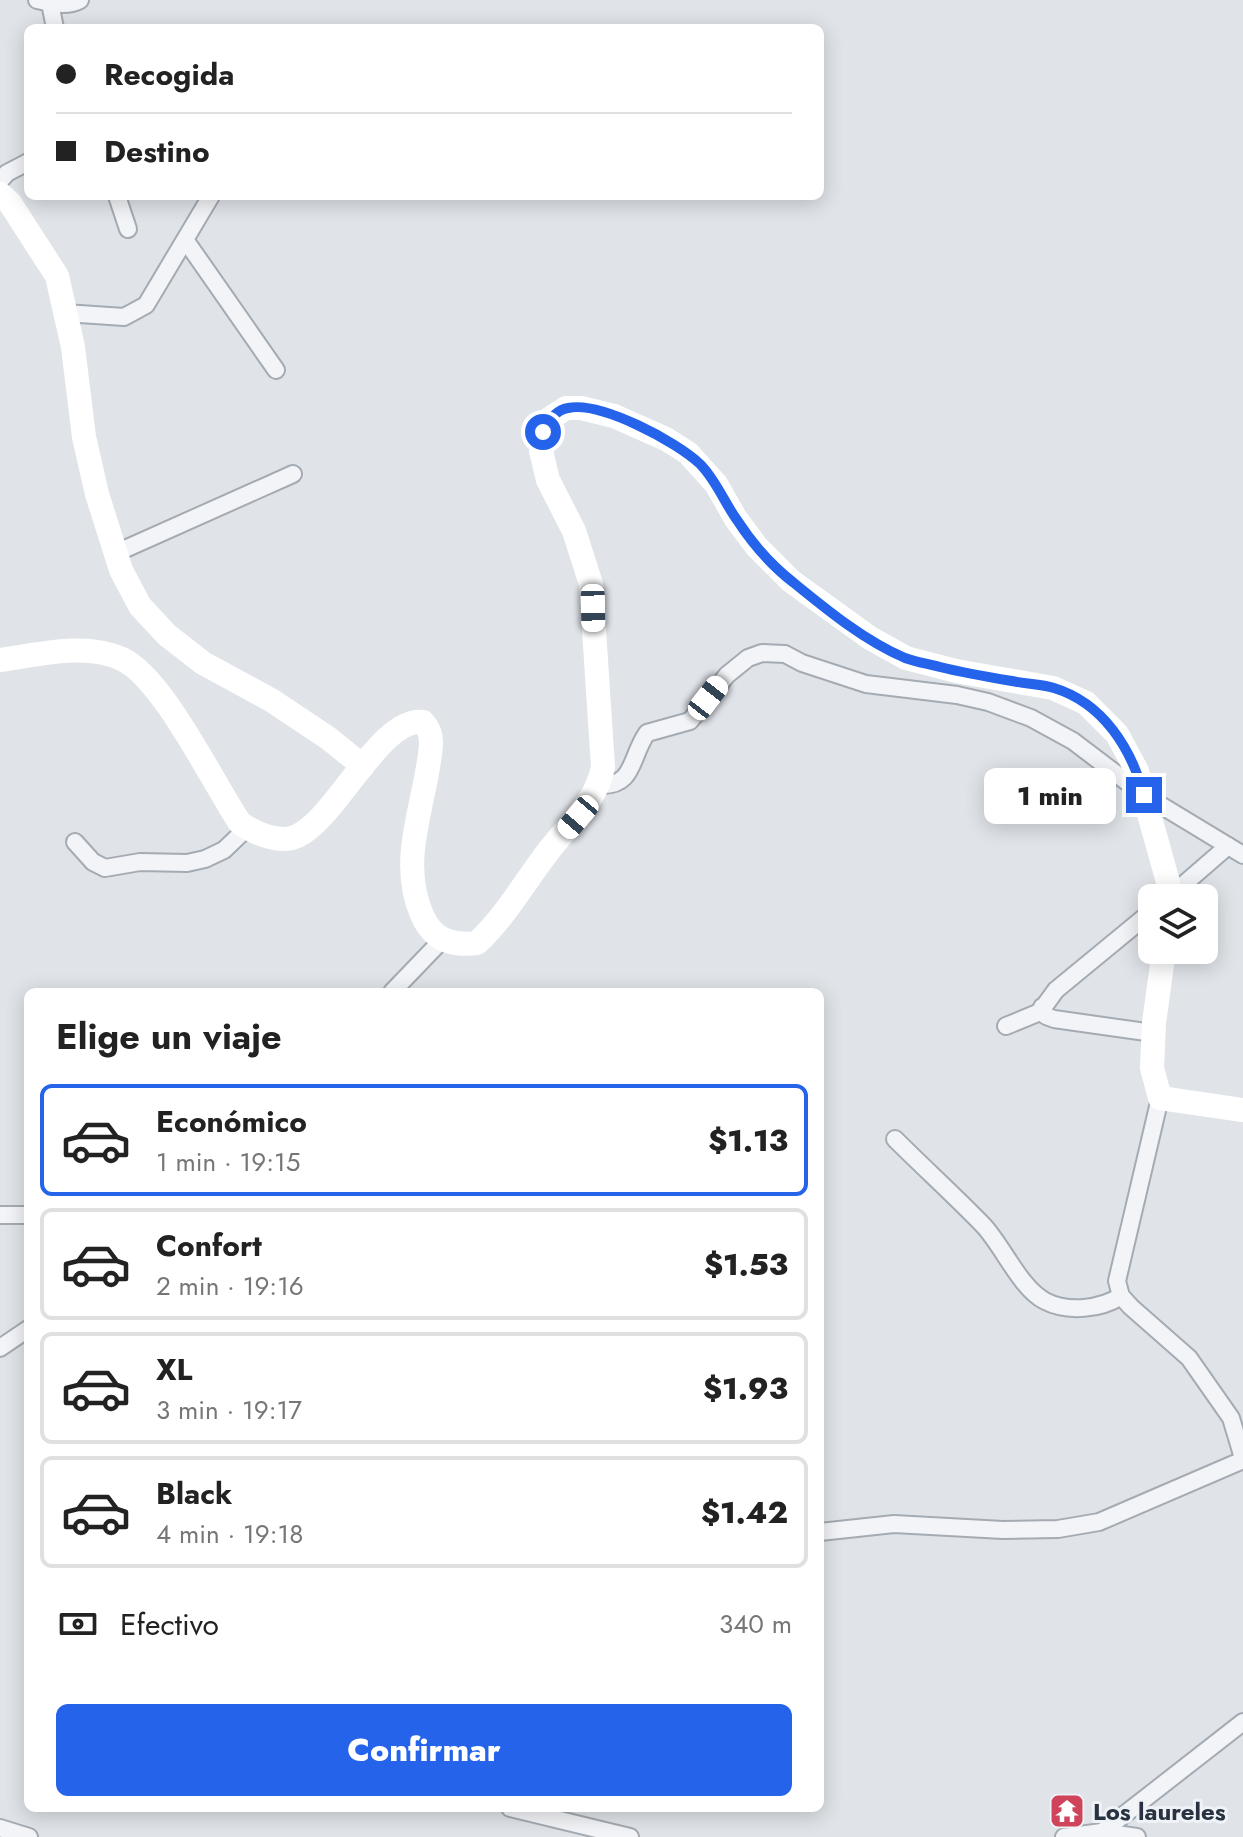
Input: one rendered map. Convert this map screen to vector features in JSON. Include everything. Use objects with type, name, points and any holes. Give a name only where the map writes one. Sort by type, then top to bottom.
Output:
[{"type":"street","points":[[53,24],[44,2],[74,3],[80,0]]},
{"type":"street","points":[[0,181],[7,173],[24,164]]},
{"type":"street","points":[[118,200],[128,229]]},
{"type":"street","points":[[65,313],[124,317],[140,310],[152,299],[209,200]]},
{"type":"street","points":[[3,202],[57,276],[73,347],[84,437],[97,494],[121,570],[140,606],[167,635],[203,663],[271,700],[363,766]]},
{"type":"street","points":[[186,241],[276,370]]},
{"type":"street","points":[[0,660],[61,651],[96,653],[122,659],[141,672],[159,695],[240,823],[256,834],[274,838],[294,837],[322,815],[363,766],[404,725],[423,722],[430,729],[431,743],[412,856],[415,898],[427,926],[442,940],[459,945],[477,943],[490,931],[549,850],[590,803],[603,767],[591,584],[574,531],[548,480],[541,451],[543,432],[549,419],[566,408],[581,408],[614,416],[666,439],[688,453],[716,484],[757,547],[791,581],[870,638],[906,658],[956,671],[1053,688],[1086,703],[1117,734],[1137,771],[1168,884]]},
{"type":"street","points":[[116,553],[293,474]]},
{"type":"street","points":[[599,785],[612,786],[624,779],[647,733],[690,721],[738,664],[762,653],[785,654],[802,663],[866,684],[957,695],[988,702],[1031,718],[1073,741],[1144,795],[1243,855]]},
{"type":"street","points":[[75,842],[93,862],[105,868],[140,862],[187,863],[224,850],[247,828]]},
{"type":"street","points":[[1184,884],[1228,846]]},
{"type":"street","points":[[1006,1026],[1032,1017],[1056,990],[1138,923]]},
{"type":"street","points":[[396,988],[442,940]]},
{"type":"street","points":[[824,1532],[894,1524],[1003,1530],[1058,1529],[1099,1522],[1243,1459],[1231,1418],[1189,1358],[1121,1296],[1117,1281],[1160,1098],[1152,1068],[1153,1033],[1162,964]]},
{"type":"street","points":[[1042,1007],[1046,1016],[1054,1019],[1153,1033]]},
{"type":"street","points":[[1160,1098],[1243,1110]]},
{"type":"street","points":[[895,1139],[984,1226],[1037,1296],[1061,1307],[1096,1307],[1109,1304],[1121,1296]]},
{"type":"street","points":[[0,1215],[24,1215]]},
{"type":"street","points":[[0,1348],[24,1332]]},
{"type":"street","points":[[1102,1832],[1243,1722]]},
{"type":"street","points":[[527,1812],[630,1837]]},
{"type":"street","points":[[0,1828],[29,1837]]},
{"type":"street","points":[[1064,1837],[1102,1832],[1137,1837]]},
{"type":"place","name":"Los laureles","points":[[1067,1811]]},
{"type":"route","points":[[543,432],[549,419],[566,408],[581,408],[614,416],[666,439],[703,467],[757,547],[791,581],[828,609],[906,658],[956,671],[1053,688],[1086,703],[1117,734],[1137,771],[1144,795]]}]
